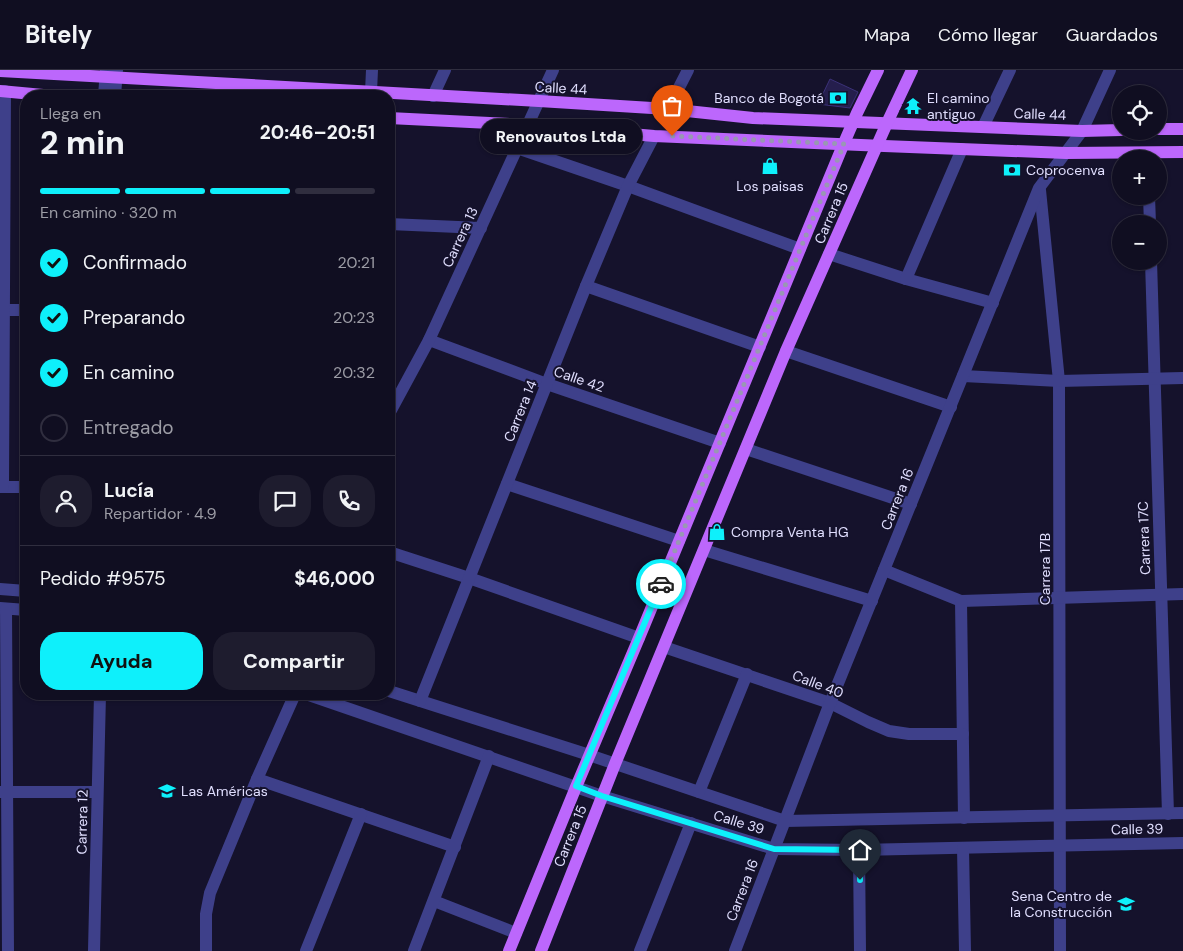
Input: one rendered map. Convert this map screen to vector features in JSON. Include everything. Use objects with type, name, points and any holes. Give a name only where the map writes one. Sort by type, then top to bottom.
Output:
[{"type":"main road","name":"Carrera 15","points":[[509,951],[800,249],[854,121],[878,70]]},
{"type":"main road","name":"Carrera 15","points":[[541,951],[615,764],[786,351],[876,146],[912,70]]},
{"type":"main road","name":"Calle 44","points":[[0,71],[111,74],[341,90]]},
{"type":"main road","points":[[2,91],[20,93]]},
{"type":"main road","name":"Calle 44","points":[[395,94],[668,109],[754,118],[1082,131],[1112,130]]},
{"type":"main road","points":[[395,118],[528,125],[654,136],[1112,155]]},
{"type":"main road","points":[[1167,129],[1183,129]]},
{"type":"main road","points":[[1167,154],[1183,152]]},
{"type":"street","points":[[370,90],[372,70]]},
{"type":"street","points":[[432,96],[445,70]]},
{"type":"street","name":"Carrera 13","points":[[395,403],[429,340],[554,70]]},
{"type":"street","points":[[668,109],[688,70]]},
{"type":"street","points":[[983,127],[1010,70]]},
{"type":"street","name":"Carrera 16","points":[[735,951],[830,703],[1040,188],[1082,131],[1110,70]]},
{"type":"street","points":[[106,90],[111,74]]},
{"type":"street","points":[[111,74],[114,90]]},
{"type":"street","points":[[2,91],[2,487],[20,487]]},
{"type":"street","name":"Carrera 14","points":[[420,701],[586,286],[628,186],[654,136]]},
{"type":"street","points":[[517,148],[628,186],[800,249]]},
{"type":"street","points":[[906,279],[962,149]]},
{"type":"street","name":"Carrera 17B","points":[[1040,188],[1059,381],[1060,951]]},
{"type":"street","points":[[395,224],[481,228]]},
{"type":"street","points":[[830,254],[906,279],[993,303]]},
{"type":"street","name":"Carrera 17C","points":[[1151,270],[1168,814]]},
{"type":"street","points":[[586,286],[760,347]]},
{"type":"street","points":[[2,310],[20,310]]},
{"type":"street","name":"Calle 42","points":[[429,340],[547,384],[720,443]]},
{"type":"street","points":[[786,351],[951,407]]},
{"type":"street","points":[[963,376],[1059,381],[1183,378]]},
{"type":"street","points":[[746,449],[911,504]]},
{"type":"street","points":[[507,484],[679,541]]},
{"type":"street","points":[[704,550],[872,601]]},
{"type":"street","points":[[395,554],[639,638]]},
{"type":"street","points":[[884,570],[961,601],[1183,594]]},
{"type":"street","points":[[0,588],[20,590]]},
{"type":"street","points":[[961,601],[964,818]]},
{"type":"street","points":[[8,951],[4,792],[3,609],[20,610]]},
{"type":"street","name":"Calle 40","points":[[664,647],[830,703],[889,731],[909,734],[964,734]]},
{"type":"street","points":[[699,792],[747,674]]},
{"type":"street","name":"Calle 39","points":[[395,693],[786,821],[1183,814]]},
{"type":"street","name":"Carrera 12","points":[[94,951],[100,700]]},
{"type":"street","points":[[206,951],[206,914],[210,893],[292,700]]},
{"type":"street","name":"Calle 39","points":[[324,700],[602,796],[774,849],[860,850],[1183,842]]},
{"type":"street","points":[[414,951],[489,756]]},
{"type":"street","points":[[257,779],[455,847]]},
{"type":"street","points":[[4,792],[98,792]]},
{"type":"street","points":[[306,951],[361,814]]},
{"type":"street","points":[[640,951],[691,823]]},
{"type":"street","points":[[963,848],[965,951]]},
{"type":"street","points":[[860,850],[860,951]]},
{"type":"street","points":[[434,901],[516,933]]},
{"type":"building","name":"Banco de Bogotá","points":[[830,79],[858,92],[850,108],[818,104]]},
{"type":"way so far","points":[[661,584],[844,144],[672,136]]},
{"type":"place","name":"Banco de Bogotá","points":[[838,98]]},
{"type":"place","name":"El camino antiguo","points":[[913,106]]},
{"type":"place","name":"Renovautos Ltda","points":[[672,136]]},
{"type":"place","name":"Los paisas","points":[[770,166]]},
{"type":"place","name":"Coprocenva","points":[[1012,170]]},
{"type":"place","name":"Compra Venta HG","points":[[717,532]]},
{"type":"place","name":"Las Américas","points":[[167,791]]},
{"type":"place","name":"Sena Centro de la Construcción","points":[[1126,904]]},
{"type":"route","points":[[661,584],[576,786],[602,796],[774,849],[860,850],[860,880]]}]
